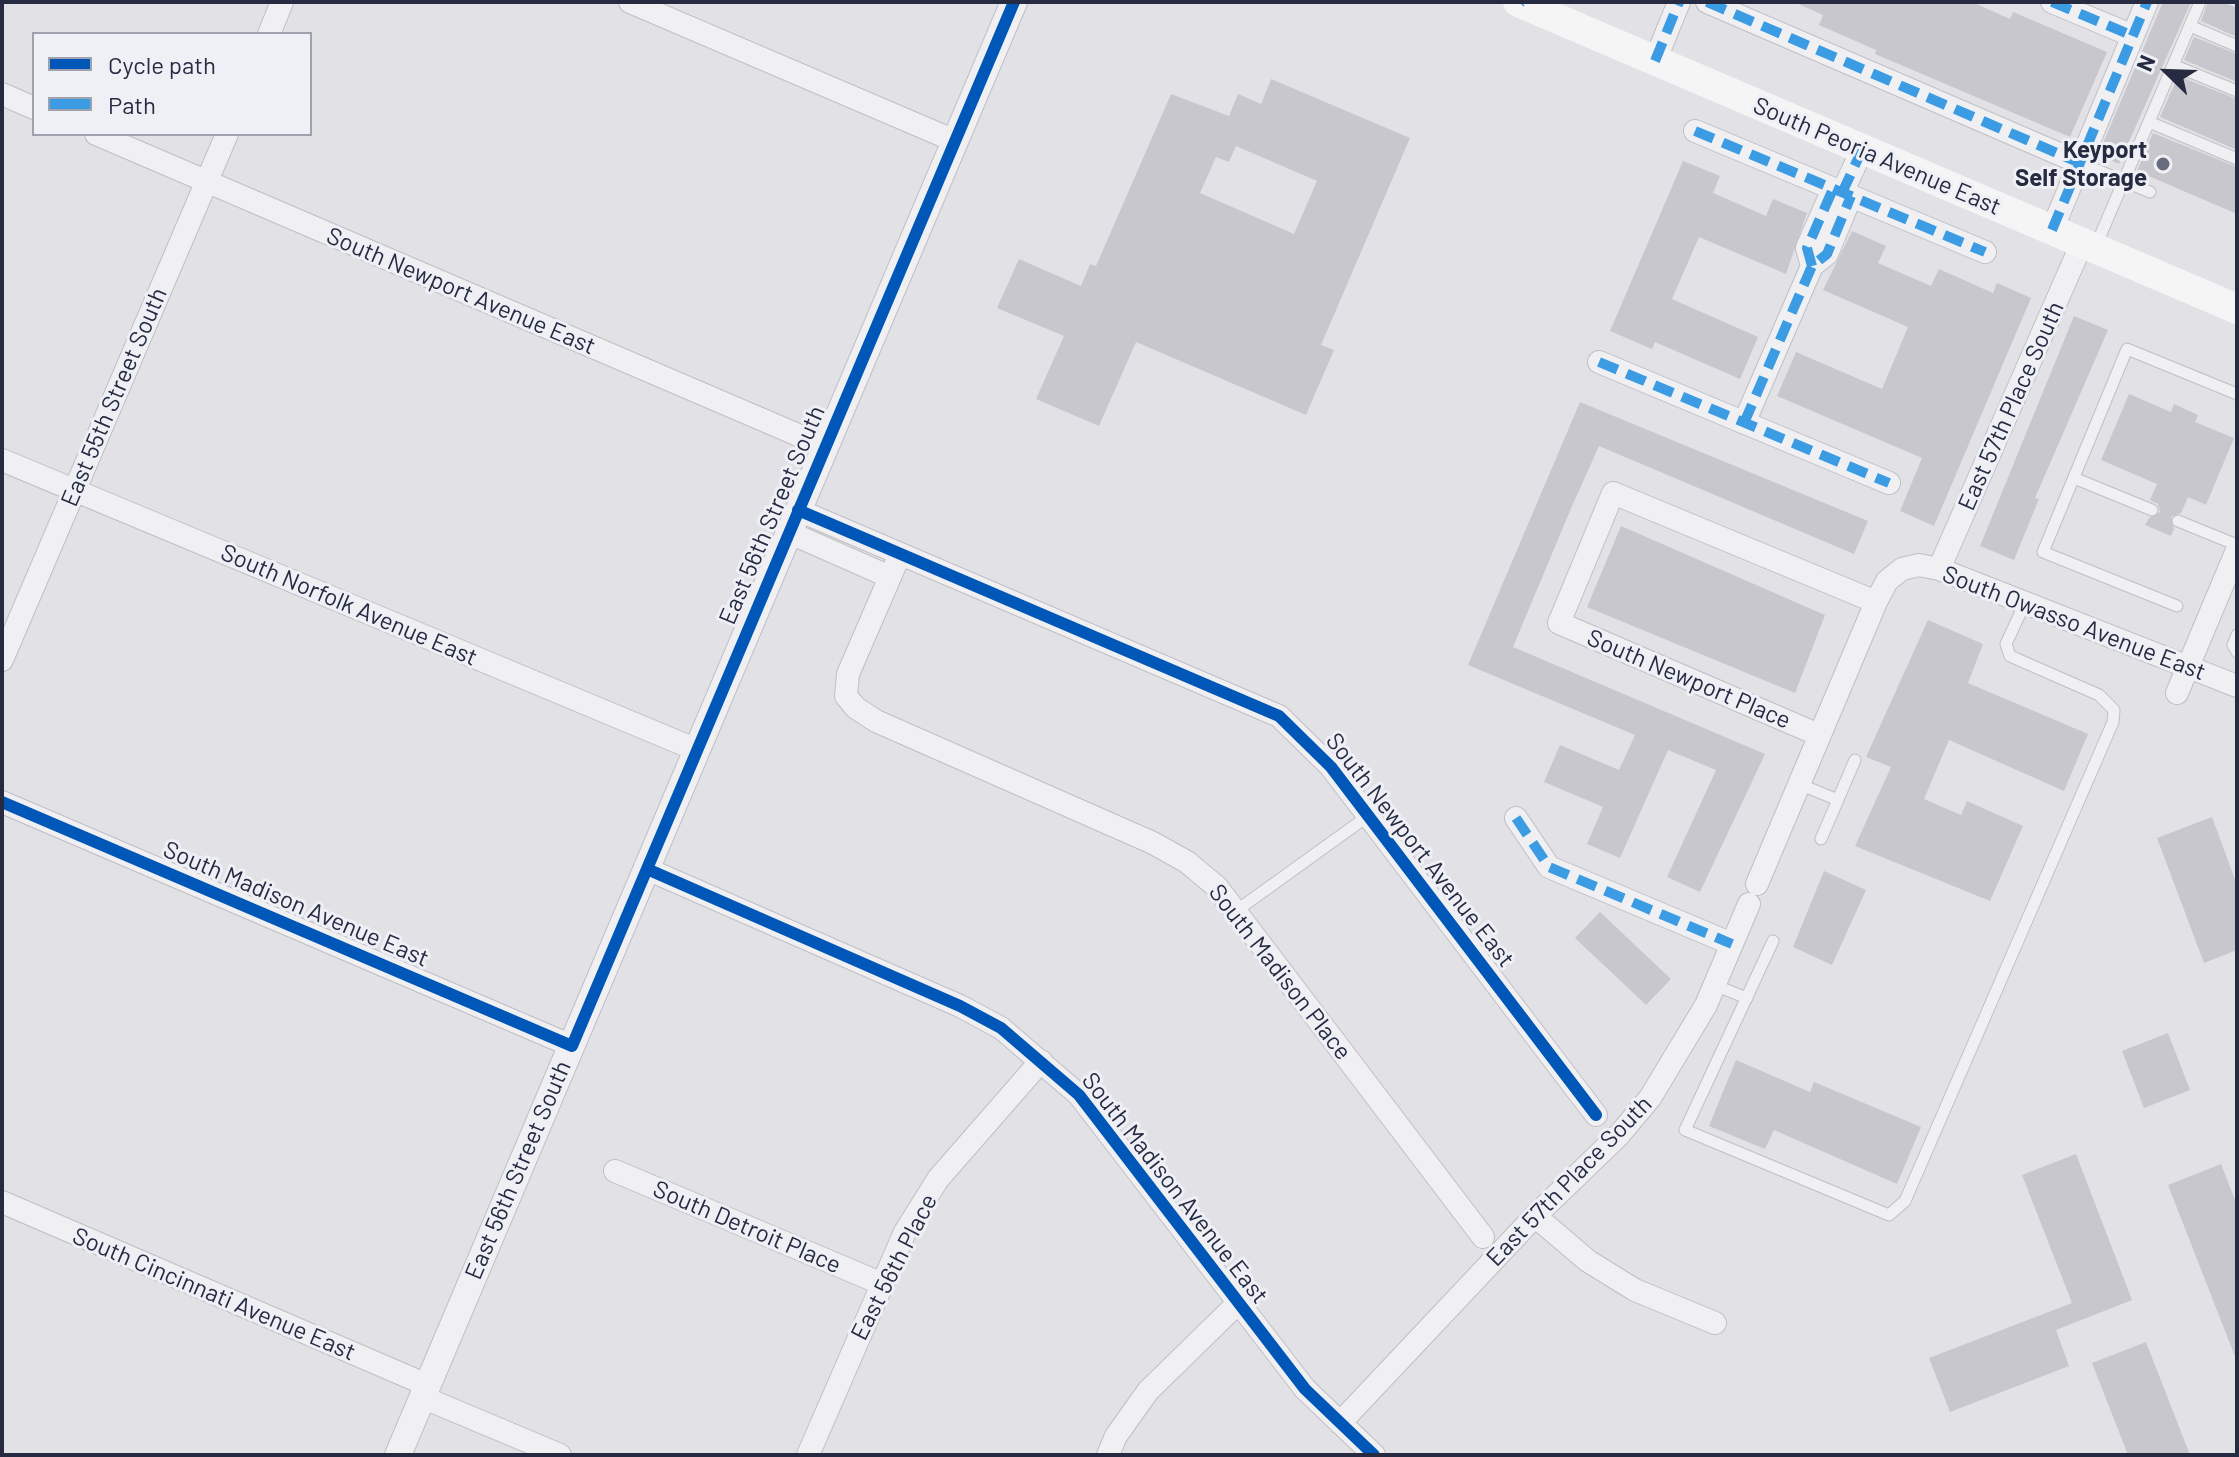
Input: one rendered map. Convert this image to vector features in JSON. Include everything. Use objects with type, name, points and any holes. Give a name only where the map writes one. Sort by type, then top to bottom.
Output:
[{"type":"main road","name":"South Peoria Avenue East","points":[[1519,2],[2237,309]]},
{"type":"street","points":[[270,32],[282,2]]},
{"type":"street","points":[[630,2],[955,141]]},
{"type":"street","name":"East 56th Street South","points":[[398,1455],[1014,2]]},
{"type":"street","points":[[1655,61],[1679,2]]},
{"type":"street","points":[[1707,2],[2080,163]]},
{"type":"street","points":[[2052,2],[2133,36]]},
{"type":"street","points":[[2052,230],[2147,2]]},
{"type":"street","points":[[2,94],[32,107]]},
{"type":"street","points":[[1695,131],[1985,252]]},
{"type":"street","name":"South Newport Avenue East","points":[[101,136],[826,447]]},
{"type":"street","name":"East 55th Street South","points":[[2,660],[226,136]]},
{"type":"street","points":[[1744,423],[1812,266],[1807,248],[1842,193],[1862,150]]},
{"type":"street","name":"East 57th Place South","points":[[1939,569],[2088,246]]},
{"type":"street","points":[[1599,362],[1889,483]]},
{"type":"street","name":"South Norfolk Avenue East","points":[[2,460],[697,750]]},
{"type":"street","name":"South Newport Place","points":[[1819,735],[1559,623],[1613,493],[1876,602]]},
{"type":"street","points":[[793,521],[890,577],[900,554]]},
{"type":"street","name":"South Newport Avenue East","points":[[793,521],[900,554],[1279,716],[1313,747],[1368,816],[1596,1115]]},
{"type":"street","points":[[2177,693],[2237,548]]},
{"type":"street","name":"South Owasso Avenue East","points":[[1876,602],[1887,581],[1902,569],[1919,565],[1939,569],[2024,605],[2237,686]]},
{"type":"street","name":"South Madison Place","points":[[890,577],[848,674],[846,696],[856,708],[876,721],[1153,843],[1187,862],[1217,887],[1483,1237]]},
{"type":"street","name":"East 57th Place South","points":[[1340,1423],[1535,1216],[1619,1135],[1650,1098],[1687,1040],[1714,985],[1876,602]]},
{"type":"street","name":"South Madison Avenue East","points":[[2,802],[572,1046]]},
{"type":"street","points":[[1516,818],[1549,867],[1732,944]]},
{"type":"street","name":"South Madison Avenue East","points":[[647,869],[960,1006],[1001,1028],[1079,1095],[1305,1389],[1374,1455]]},
{"type":"street","name":"East 56th Place","points":[[808,1455],[880,1283],[905,1232],[938,1179],[1041,1061]]},
{"type":"street","name":"South Detroit Place","points":[[615,1171],[880,1283]]},
{"type":"street","name":"South Cincinnati Avenue East","points":[[2,1202],[560,1455]]},
{"type":"street","points":[[1535,1216],[1588,1261],[1635,1290],[1715,1323]]},
{"type":"street","points":[[1108,1455],[1116,1436],[1148,1391],[1238,1303]]},
{"type":"lane","points":[[2088,246],[2123,181],[2200,2]]},
{"type":"lane","points":[[2190,26],[2237,46]]},
{"type":"lane","points":[[2173,65],[2237,91]]},
{"type":"lane","points":[[2149,122],[2237,159]]},
{"type":"lane","points":[[2080,163],[2150,192]]},
{"type":"lane","points":[[2177,606],[2043,552],[2127,349],[2237,394]]},
{"type":"lane","points":[[2074,478],[2152,510]]},
{"type":"lane","points":[[2178,521],[2237,548]]},
{"type":"lane","points":[[1773,941],[1685,1130],[1881,1214],[1897,1210],[1905,1201],[2113,722],[2114,710],[2099,695],[2010,656],[2006,644],[2024,605]]},
{"type":"lane","points":[[2237,635],[2233,645],[2237,652]]},
{"type":"lane","points":[[1821,839],[1855,760]]},
{"type":"lane","points":[[1799,784],[1838,800]]},
{"type":"lane","points":[[1236,911],[1368,816]]},
{"type":"lane","points":[[1714,985],[1747,998]]},
{"type":"building","points":[[1794,2],[1972,2],[2010,19],[2013,12],[2107,52],[2070,137],[1875,54],[1876,50],[1819,25],[1823,15]]},
{"type":"building","points":[[2163,2],[2191,2],[2119,164],[2098,155]]},
{"type":"building","points":[[2208,2],[2223,2],[2237,8],[2237,37],[2201,21]]},
{"type":"building","points":[[2194,37],[2237,54],[2237,82],[2184,60]]},
{"type":"building","points":[[2178,76],[2237,99],[2237,150],[2160,117]]},
{"type":"building","points":[[1271,79],[1410,138],[1321,345],[1334,350],[1306,415],[1136,342],[1099,426],[1036,399],[1064,336],[997,308],[1019,259],[1081,286],[1090,264],[1096,266],[1171,94],[1229,116],[1238,94],[1261,104]],"holes":[[[1236,146],[1317,181],[1294,234],[1200,193],[1216,157],[1229,162]]]},
{"type":"building","points":[[2153,133],[2237,167],[2237,214],[2137,171]]},
{"type":"building","points":[[1683,161],[1720,176],[1713,193],[1766,216],[1773,199],[1807,213],[1786,274],[1699,237],[1672,299],[1758,337],[1740,379],[1655,342],[1652,349],[1610,331]]},
{"type":"building","points":[[1852,231],[1886,246],[1878,263],[1931,286],[1939,269],[1993,293],[1997,283],[2031,298],[1934,526],[1900,511],[1922,458],[1777,396],[1796,352],[1882,389],[1908,327],[1823,290]]},
{"type":"building","points":[[2074,316],[2108,330],[2035,498],[2039,499],[2014,560],[1980,546]]},
{"type":"building","points":[[2129,394],[2171,412],[2174,404],[2198,415],[2195,422],[2234,438],[2206,505],[2188,497],[2181,513],[2171,517],[2174,529],[2171,536],[2145,525],[2149,518],[2160,512],[2158,504],[2150,500],[2157,484],[2101,460]]},
{"type":"building","points":[[1580,402],[1868,521],[1854,554],[1599,446],[1513,647],[1765,754],[1700,892],[1667,877],[1716,770],[1668,750],[1620,858],[1587,844],[1603,807],[1544,782],[1560,745],[1619,770],[1635,735],[1468,665]]},
{"type":"building","points":[[1621,526],[1825,615],[1795,693],[1587,607]]},
{"type":"building","points":[[1928,620],[1983,644],[1968,683],[2088,734],[2064,791],[1949,740],[1924,799],[1961,815],[1967,801],[2023,826],[1990,901],[1855,846],[1891,767],[1866,757]]},
{"type":"building","points":[[2212,817],[2237,885],[2237,950],[2204,963],[2157,838]]},
{"type":"building","points":[[1824,871],[1866,890],[1832,965],[1793,947]]},
{"type":"building","points":[[1600,912],[1671,979],[1646,1005],[1575,938]]},
{"type":"building","points":[[2168,1033],[2190,1090],[2144,1108],[2122,1051]]},
{"type":"building","points":[[1736,1060],[1810,1092],[1814,1082],[1921,1127],[1897,1184],[1774,1130],[1765,1149],[1709,1126]]},
{"type":"building","points":[[2076,1154],[2132,1300],[2056,1330],[2069,1366],[1950,1412],[1929,1358],[2072,1303],[2022,1175]]},
{"type":"building","points":[[2221,1164],[2237,1205],[2236,1359],[2168,1185]]},
{"type":"building","points":[[2146,1342],[2190,1455],[2128,1455],[2092,1363]]},
{"type":"marked path","points":[[1655,61],[1679,2]]},
{"type":"marked path","points":[[1707,2],[2080,163]]},
{"type":"marked path","points":[[2052,2],[2133,36]]},
{"type":"marked path","points":[[2052,230],[2147,2]]},
{"type":"marked path","points":[[1695,131],[1985,252]]},
{"type":"marked path","points":[[1842,193],[1862,150]]},
{"type":"marked path","points":[[1812,266],[1807,248],[1833,189]]},
{"type":"marked path","points":[[1744,423],[1812,266],[1827,254],[1851,196]]},
{"type":"marked path","points":[[1599,362],[1889,483]]},
{"type":"marked path","points":[[1516,818],[1549,867],[1732,944]]},
{"type":"cycle path","points":[[2,802],[572,1046],[1014,2]]},
{"type":"cycle path","points":[[798,510],[1279,716],[1331,767],[1596,1115]]},
{"type":"cycle path","points":[[647,869],[960,1006],[1001,1028],[1079,1095],[1305,1389],[1374,1455]]},
{"type":"place","name":"Keyport Self Storage","points":[[2163,164]]}]
